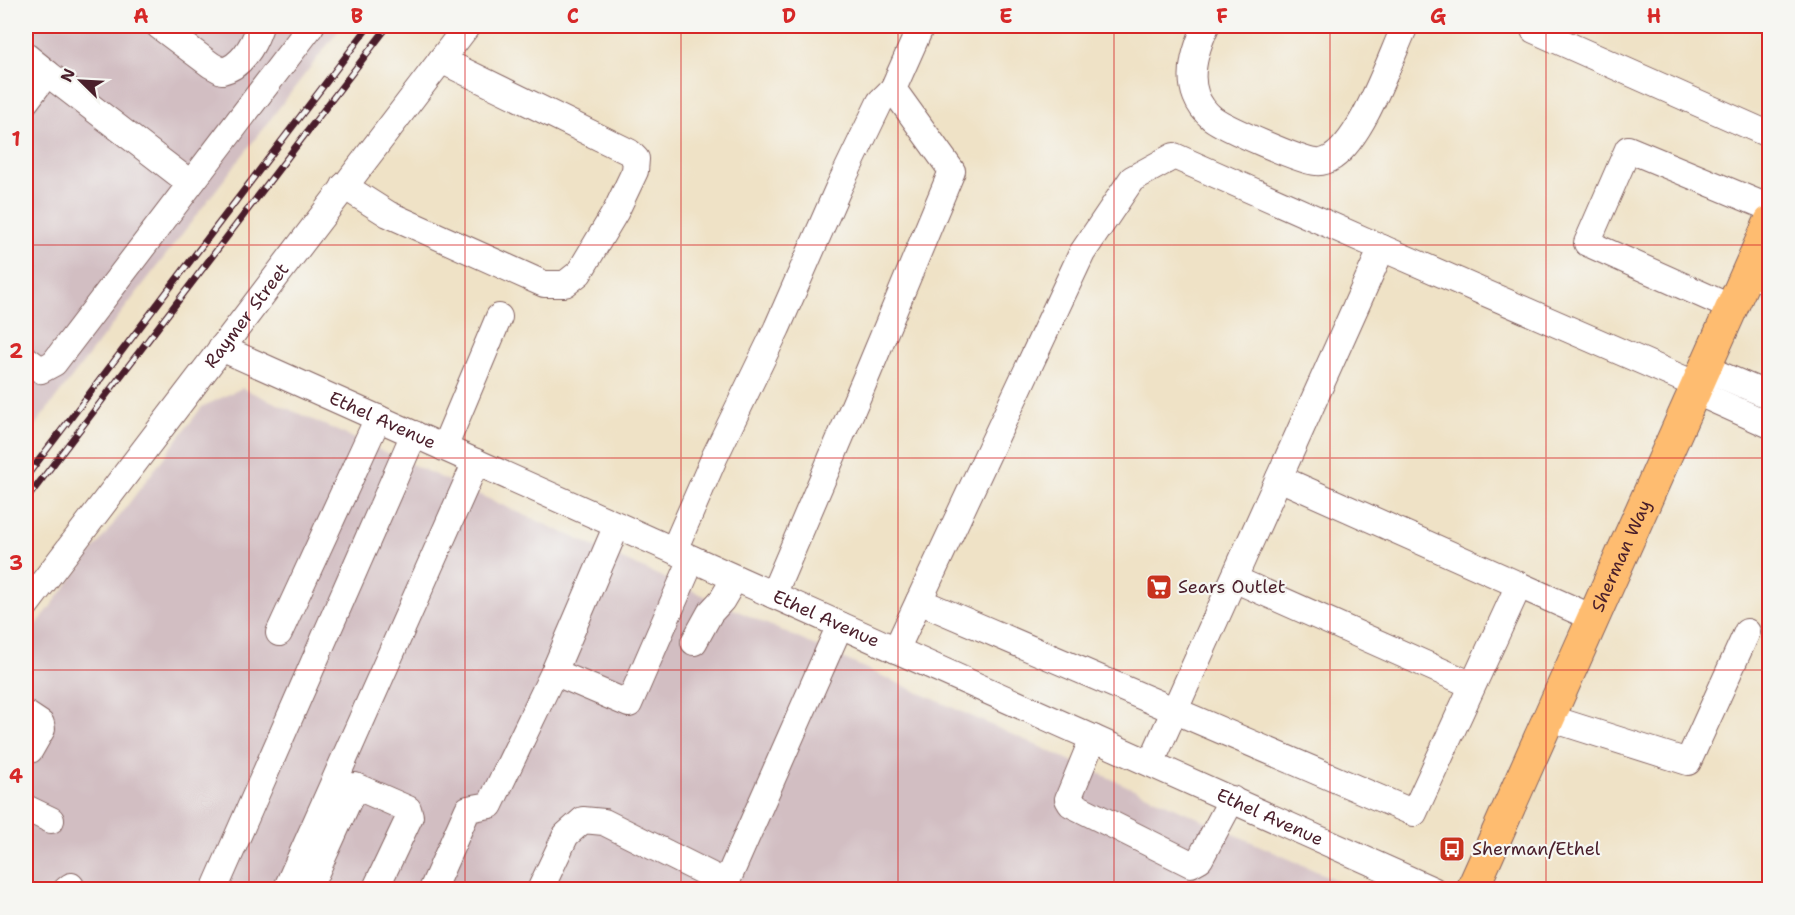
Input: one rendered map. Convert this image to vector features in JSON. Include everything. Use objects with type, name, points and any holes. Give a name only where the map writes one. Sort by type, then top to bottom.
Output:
[{"type":"main road","name":"Sherman Way","points":[[1472,890],[1731,308],[1758,277],[1770,222]]},
{"type":"street","points":[[159,26],[222,71],[233,69],[255,42],[259,29],[256,26]]},
{"type":"street","points":[[26,359],[40,370],[54,363],[310,26]]},
{"type":"street","name":"Raymer Street","points":[[26,605],[467,26]]},
{"type":"street","points":[[554,672],[628,704],[716,456],[777,328],[838,189],[880,102],[893,89],[921,26]]},
{"type":"street","points":[[1206,26],[1196,52],[1192,74],[1193,85],[1202,108],[1212,118],[1228,127],[1304,160],[1318,163],[1332,158],[1347,144],[1360,123],[1405,26]]},
{"type":"street","points":[[1534,30],[1770,135]]},
{"type":"street","points":[[26,56],[190,183]]},
{"type":"street","points":[[344,186],[388,214],[544,284],[565,284],[579,273],[616,211],[636,171],[636,159],[629,152],[441,60]]},
{"type":"street","points":[[26,101],[47,73]]},
{"type":"street","points":[[773,595],[952,171],[893,89]]},
{"type":"street","points":[[1731,308],[1587,243],[1628,149],[1770,208]]},
{"type":"street","points":[[896,650],[1082,253],[1132,179],[1174,156],[1382,248],[1698,381],[1770,425]]},
{"type":"street","points":[[1151,763],[1382,248]]},
{"type":"street","points":[[444,448],[499,317]]},
{"type":"street","name":"Ethel Avenue","points":[[221,348],[1433,890]]},
{"type":"street","points":[[1698,381],[1770,396]]},
{"type":"street","points":[[279,633],[378,418]]},
{"type":"street","points":[[214,890],[414,434]]},
{"type":"street","points":[[286,890],[476,462]]},
{"type":"street","points":[[1280,478],[1593,618]]},
{"type":"street","points":[[432,890],[468,809],[490,805],[554,672],[617,525]]},
{"type":"street","points":[[694,642],[710,613],[722,600],[735,578]]},
{"type":"street","points":[[1234,579],[1472,685]]},
{"type":"street","points":[[919,601],[1414,813],[1519,585]]},
{"type":"street","points":[[540,890],[566,835],[583,820],[604,822],[725,886],[840,625]]},
{"type":"street","points":[[1549,718],[1688,762],[1747,632]]},
{"type":"street","points":[[26,714],[40,724],[42,729],[30,750],[26,750]]},
{"type":"street","points":[[1093,738],[1068,799],[1071,804],[1191,864],[1200,859],[1232,799]]},
{"type":"street","points":[[308,890],[355,786],[408,809],[410,812],[375,890]]},
{"type":"street","points":[[26,808],[51,820]]},
{"type":"shaded area","points":[[26,26],[342,26],[26,437]]},
{"type":"shaded area","points":[[242,388],[1356,889],[26,889],[26,639],[202,407]]},
{"type":"railway","points":[[26,477],[369,26]]},
{"type":"railway","points":[[26,500],[388,26]]},
{"type":"place","name":"Sears Outlet","points":[[1159,587]]},
{"type":"place","name":"Sherman/Ethel","points":[[1452,849]]}]
